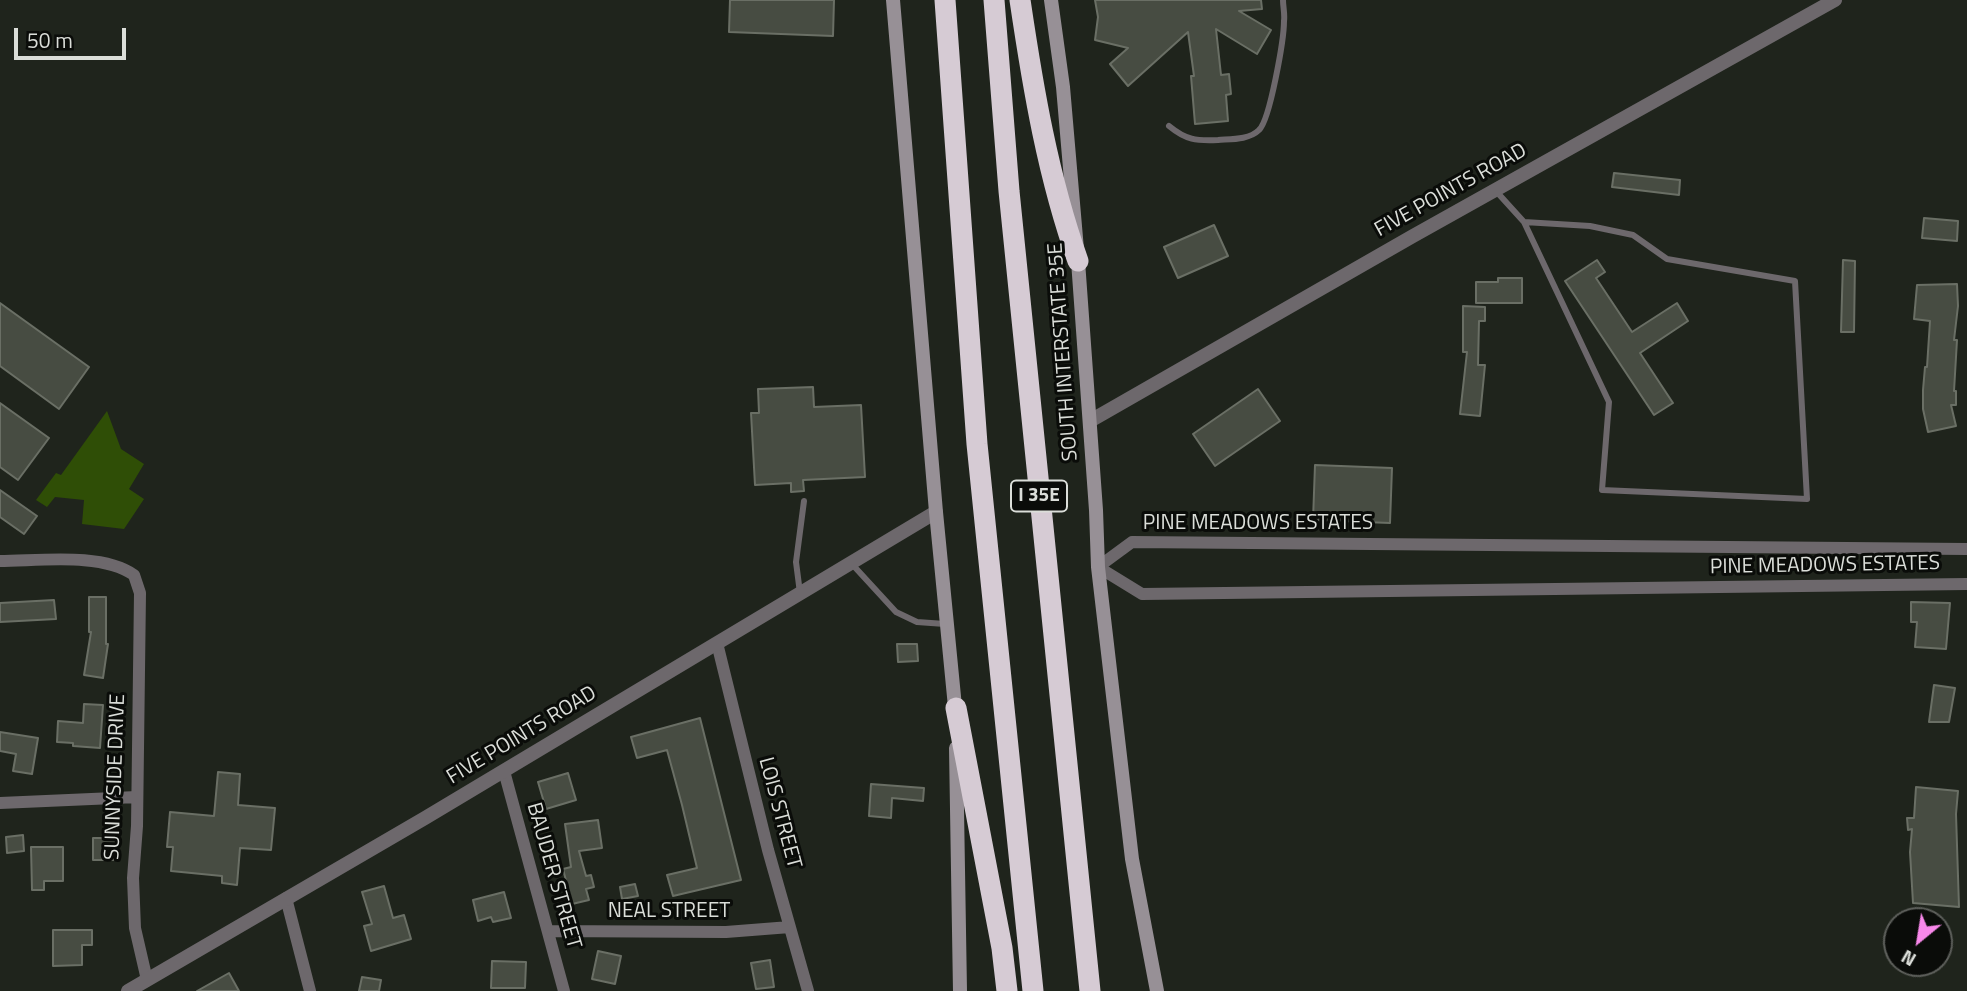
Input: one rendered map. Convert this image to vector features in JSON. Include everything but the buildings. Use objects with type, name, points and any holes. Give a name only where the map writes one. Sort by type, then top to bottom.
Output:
[{"type":"highway","name":"I 35E","points":[[945,0],[977,444],[1033,991]]},
{"type":"highway","name":"I 35E","points":[[994,0],[1009,191],[1090,991]]},
{"type":"highway","points":[[1020,0],[1032,77],[1060,206],[1078,261]]},
{"type":"highway","points":[[956,708],[1002,948],[1007,991]]},
{"type":"main road","points":[[893,0],[936,512],[956,708],[960,991]]},
{"type":"main road","name":"SOUTH INTERSTATE 35E","points":[[1051,0],[1063,87],[1078,261],[1098,567],[1132,859],[1157,991]]},
{"type":"street","name":"FIVE POINTS ROAD","points":[[1090,421],[1835,0]]},
{"type":"street","name":"FIVE POINTS ROAD","points":[[128,991],[504,771],[936,512]]},
{"type":"street","name":"PINE MEADOWS ESTATES","points":[[1967,549],[1132,542],[1098,567],[1142,594],[1967,584]]},
{"type":"street","name":"SUNNYSIDE DRIVE","points":[[0,561],[109,563],[134,575],[140,593],[138,797],[133,878],[135,928],[147,980]]},
{"type":"street","name":"LOIS STREET","points":[[717,643],[807,991]]},
{"type":"street","name":"BAUDER STREET","points":[[504,771],[564,991]]},
{"type":"street","points":[[0,803],[138,797]]},
{"type":"street","points":[[286,898],[310,991]]},
{"type":"street","name":"NEAL STREET","points":[[549,931],[726,932],[790,927]]},
{"type":"lane","points":[[1169,126],[1188,140],[1197,141],[1239,138],[1259,130],[1269,113],[1284,23],[1283,0]]},
{"type":"lane","points":[[1495,190],[1524,222],[1609,402],[1602,491],[1807,499],[1795,281],[1667,260],[1633,235],[1590,226],[1524,222]]},
{"type":"lane","points":[[800,593],[796,562],[804,501]]},
{"type":"lane","points":[[850,562],[896,612],[917,622],[947,624]]},
{"type":"green space","points":[[107,411],[121,449],[144,464],[129,489],[144,499],[124,529],[82,524],[84,500],[55,497],[47,507],[36,500],[56,473],[61,475]]}]
